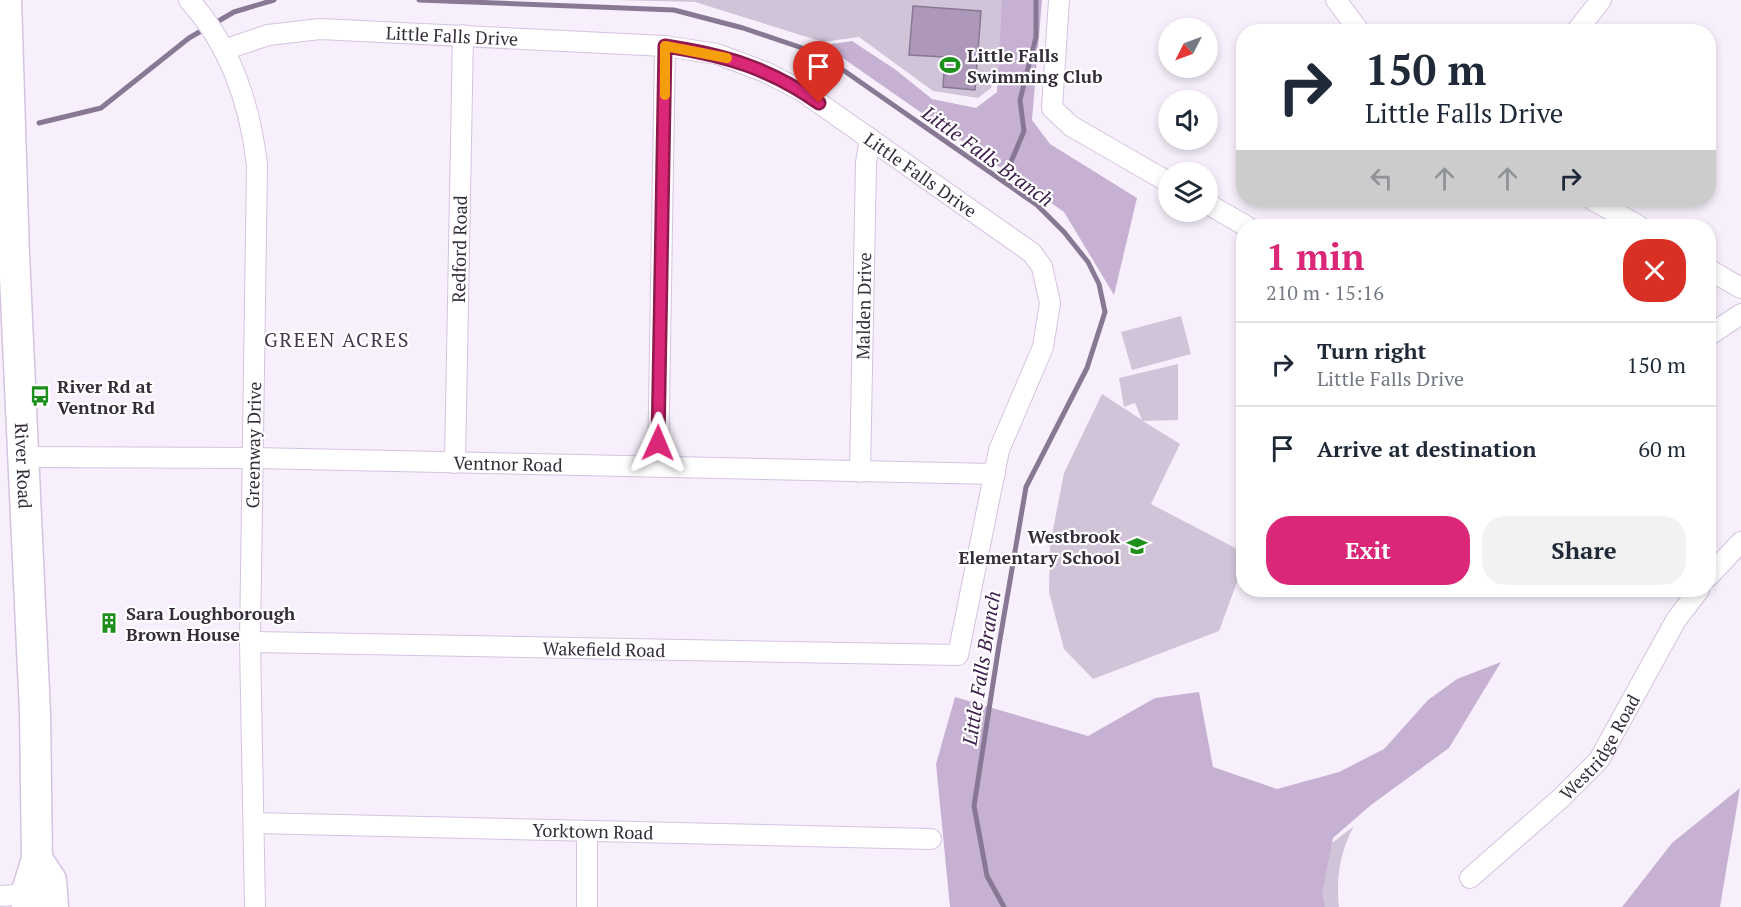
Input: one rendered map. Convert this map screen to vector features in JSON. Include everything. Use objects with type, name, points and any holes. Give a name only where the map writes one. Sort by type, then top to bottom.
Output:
[{"type":"main road","name":"River Road","points":[[6,0],[22,457],[35,713],[37,860],[24,901]]},
{"type":"main road","name":"River Road","points":[[37,860],[51,880],[53,907]]},
{"type":"street","name":"Greenway Drive","points":[[189,0],[204,17],[220,43],[245,100],[254,135],[257,165],[250,642],[255,907]]},
{"type":"street","points":[[1059,0],[1052,108],[1071,126],[1158,176]]},
{"type":"street","points":[[1336,0],[1354,24]]},
{"type":"street","points":[[1582,24],[1601,0]]},
{"type":"street","name":"Little Falls Drive","points":[[220,43],[320,29],[463,34],[665,46],[717,54],[765,72],[802,91],[1032,253],[1042,267],[1050,303],[1043,347],[999,450],[958,656]]},
{"type":"street","name":"Redford Road","points":[[455,463],[463,34]]},
{"type":"street","points":[[658,467],[665,46]]},
{"type":"street","name":"Malden Drive","points":[[860,472],[866,163],[870,138]]},
{"type":"street","points":[[1605,207],[1626,219]]},
{"type":"street","points":[[1218,210],[1236,220]]},
{"type":"street","points":[[1716,274],[1741,288]]},
{"type":"street","points":[[1716,331],[1741,314]]},
{"type":"street","name":"Ventnor Road","points":[[22,457],[253,458],[995,474]]},
{"type":"street","points":[[1716,569],[1741,542]]},
{"type":"street","name":"Westridge Road","points":[[1470,878],[1561,798],[1599,760],[1676,620],[1694,597]]},
{"type":"street","name":"Wakefield Road","points":[[250,642],[958,656]]},
{"type":"street","name":"Yorktown Road","points":[[254,824],[931,838]]},
{"type":"street","points":[[587,831],[587,907]]},
{"type":"shaded area","name":"Little Falls Swimming Club","points":[[614,0],[1029,0],[991,88],[978,98],[933,91],[859,37],[823,42],[695,2]]},
{"type":"shaded area","points":[[1002,0],[1042,0],[1032,120],[1050,144],[1137,198],[1114,295],[1064,212],[824,45],[852,41],[896,70],[932,99],[976,108],[997,92]]},
{"type":"shaded area","points":[[913,6],[981,11],[975,90],[943,87],[945,57],[909,55]]},
{"type":"shaded area","points":[[1181,316],[1191,354],[1132,370],[1121,332]]},
{"type":"shaded area","points":[[1178,364],[1178,420],[1143,421],[1180,444],[1151,504],[1236,548],[1236,585],[1219,631],[1093,679],[1064,649],[1049,592],[1050,545],[1064,473],[1102,394],[1142,420],[1135,403],[1124,407],[1119,378]]},
{"type":"shaded area","points":[[1501,662],[1449,748],[1371,805],[1333,838],[1322,893],[1325,907],[950,907],[936,764],[955,697],[1088,736],[1155,698],[1199,692],[1213,767],[1277,789],[1339,772],[1384,749],[1428,700],[1457,679]]},
{"type":"shaded area","points":[[1740,788],[1720,907],[1622,907],[1672,843]]},
{"type":"shaded area","points":[[1354,826],[1345,845],[1340,865],[1339,907],[1278,907],[1275,887]]},
{"type":"waterway","name":"Little Falls Branch","points":[[39,123],[101,108],[189,38],[234,12],[274,0]]},
{"type":"waterway","name":"Little Falls Branch","points":[[419,0],[674,10],[743,28],[820,54],[1037,205],[1064,232],[1088,262],[1099,284],[1105,312],[1087,368],[1026,487],[974,806],[987,876],[1004,907]]},
{"type":"waterway","points":[[1003,181],[1024,131],[1020,100],[1036,37],[1036,0]]},
{"type":"slow traffic","points":[[665,95],[665,46],[717,54],[727,58]]},
{"type":"place","name":"Little Falls Swimming Club","points":[[950,65]]},
{"type":"place","name":"River Rd at Ventnor Rd","points":[[40,396]]},
{"type":"place","name":"Westbrook Elementary School","points":[[1137,546]]},
{"type":"place","name":"Sara Loughborough Brown House","points":[[109,623]]},
{"type":"district","name":"GREEN ACRES","points":[[337,339]]},
{"type":"route","points":[[658,443],[665,46],[717,54],[765,72],[802,91],[819,103]]}]
